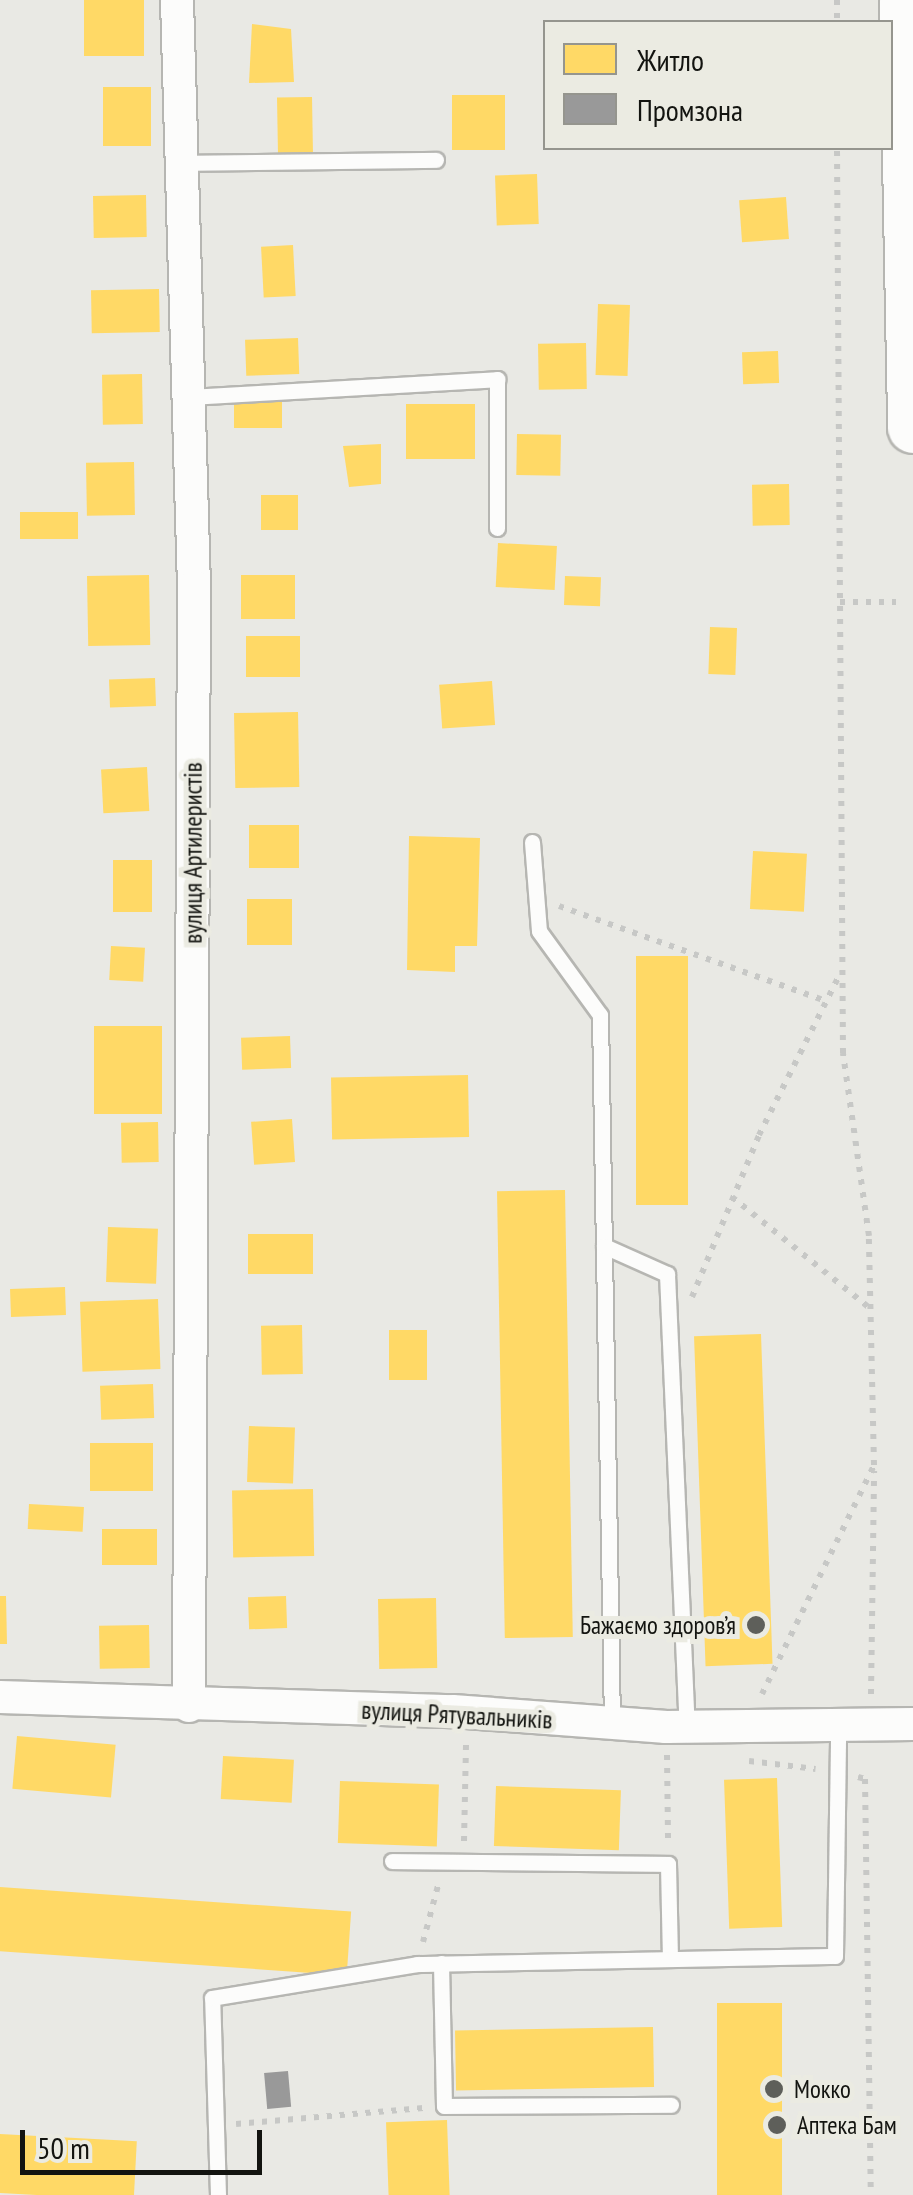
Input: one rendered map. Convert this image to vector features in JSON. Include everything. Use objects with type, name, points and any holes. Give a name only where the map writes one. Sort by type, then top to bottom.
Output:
[{"type":"main road","points":[[905,0],[913,428]]},
{"type":"street","name":"вулиця Артилеристів","points":[[177,0],[194,587],[189,1706]]},
{"type":"street","name":"вулиця Рятувальників","points":[[0,1696],[189,1706],[466,1712],[676,1727],[838,1728],[913,1724]]},
{"type":"lane","points":[[180,163],[436,160]]},
{"type":"lane","points":[[188,397],[497,379],[497,528]]},
{"type":"lane","points":[[532,842],[539,932],[600,1015],[612,1725]]},
{"type":"lane","points":[[604,1246],[667,1274],[676,1727]]},
{"type":"lane","points":[[218,2195],[212,1998],[417,1964],[836,1956],[838,1728]]},
{"type":"lane","points":[[392,1860],[668,1864],[670,1957]]},
{"type":"lane","points":[[442,1964],[444,2106],[671,2105]]},
{"type":"path","points":[[838,150],[842,1054],[869,1236],[874,1465],[871,1727]]},
{"type":"path","points":[[840,602],[896,602]]},
{"type":"path","points":[[536,899],[826,1001]]},
{"type":"path","points":[[670,1349],[732,1198],[842,969]]},
{"type":"path","points":[[732,1198],[870,1310]]},
{"type":"path","points":[[746,1695],[766,1694],[874,1465]]},
{"type":"path","points":[[464,1862],[466,1712]]},
{"type":"path","points":[[668,1864],[676,1727]]},
{"type":"path","points":[[865,1778],[871,2195]]},
{"type":"path","points":[[417,1964],[444,1861]]},
{"type":"path","points":[[216,2125],[444,2106]]},
{"type":"building: Житло","points":[[84,0],[144,0],[144,56],[84,56]]},
{"type":"building: Житло","points":[[252,24],[291,29],[294,82],[249,83]]},
{"type":"building: Житло","points":[[103,87],[151,87],[151,146],[103,146]]},
{"type":"building: Житло","points":[[452,95],[505,95],[505,150],[452,150]]},
{"type":"building: Житло","points":[[312,97],[313,161],[278,162],[277,98]]},
{"type":"building: Житло","points":[[537,174],[539,224],[497,225],[495,175]]},
{"type":"building: Житло","points":[[146,195],[147,237],[94,238],[93,196]]},
{"type":"building: Житло","points":[[786,197],[789,239],[742,242],[739,200]]},
{"type":"building: Житло","points":[[293,245],[296,296],[264,298],[261,247]]},
{"type":"building: Житло","points":[[159,289],[160,332],[92,333],[91,290]]},
{"type":"building: Житло","points":[[598,304],[630,305],[628,376],[596,375]]},
{"type":"building: Житло","points":[[298,338],[299,374],[246,376],[245,340]]},
{"type":"building: Житло","points":[[586,343],[587,389],[539,390],[538,344]]},
{"type":"building: Житло","points":[[778,351],[779,383],[743,384],[742,352]]},
{"type":"building: Житло","points":[[142,374],[143,424],[103,425],[102,375]]},
{"type":"building: Житло","points":[[234,398],[282,398],[282,428],[234,428]]},
{"type":"building: Житло","points":[[406,404],[475,404],[475,459],[406,459]]},
{"type":"building: Житло","points":[[517,434],[561,435],[560,476],[516,475]]},
{"type":"building: Житло","points":[[381,444],[381,484],[349,487],[343,446]]},
{"type":"building: Житло","points":[[134,462],[135,515],[87,516],[86,463]]},
{"type":"building: Житло","points":[[789,484],[790,525],[753,526],[752,485]]},
{"type":"building: Житло","points":[[261,495],[298,495],[298,530],[261,530]]},
{"type":"building: Житло","points":[[20,512],[78,512],[78,539],[20,539]]},
{"type":"building: Житло","points":[[498,543],[557,546],[555,590],[496,587]]},
{"type":"building: Житло","points":[[149,575],[150,645],[88,646],[87,576]]},
{"type":"building: Житло","points":[[241,575],[295,575],[295,619],[241,619]]},
{"type":"building: Житло","points":[[565,576],[601,577],[600,606],[564,605]]},
{"type":"building: Житло","points":[[710,627],[737,628],[735,675],[708,674]]},
{"type":"building: Житло","points":[[246,636],[300,636],[300,677],[246,677]]},
{"type":"building: Житло","points":[[155,678],[156,706],[110,708],[109,680]]},
{"type":"building: Житло","points":[[492,681],[495,725],[442,729],[439,685]]},
{"type":"building: Житло","points":[[298,712],[299,787],[235,788],[234,713]]},
{"type":"building: Житло","points":[[147,767],[149,811],[103,813],[101,769]]},
{"type":"building: Житло","points":[[249,825],[299,825],[299,868],[249,868]]},
{"type":"building: Житло","points":[[409,836],[480,838],[477,946],[455,946],[455,972],[407,970]]},
{"type":"building: Житло","points":[[753,851],[807,854],[804,912],[750,909]]},
{"type":"building: Житло","points":[[113,860],[152,860],[152,912],[113,912]]},
{"type":"building: Житло","points":[[247,899],[292,899],[292,945],[247,945]]},
{"type":"building: Житло","points":[[111,946],[145,948],[143,982],[109,980]]},
{"type":"building: Житло","points":[[636,956],[688,956],[688,1205],[636,1205]]},
{"type":"building: Житло","points":[[94,1026],[162,1026],[162,1114],[94,1114]]},
{"type":"building: Житло","points":[[290,1036],[291,1068],[242,1070],[241,1038]]},
{"type":"building: Житло","points":[[468,1075],[469,1137],[332,1139],[331,1077]]},
{"type":"building: Житло","points":[[292,1119],[295,1162],[254,1165],[251,1122]]},
{"type":"building: Житло","points":[[158,1122],[159,1162],[122,1163],[121,1123]]},
{"type":"building: Житло","points":[[565,1190],[573,1637],[505,1638],[497,1191]]},
{"type":"building: Житло","points":[[108,1227],[158,1229],[156,1284],[106,1282]]},
{"type":"building: Житло","points":[[248,1234],[313,1234],[313,1274],[248,1274]]},
{"type":"building: Житло","points":[[65,1287],[66,1315],[11,1317],[10,1289]]},
{"type":"building: Житло","points":[[158,1299],[160,1369],[82,1372],[80,1302]]},
{"type":"building: Житло","points":[[302,1325],[303,1374],[262,1375],[261,1326]]},
{"type":"building: Житло","points":[[389,1330],[427,1330],[427,1380],[389,1380]]},
{"type":"building: Житло","points":[[761,1334],[773,1664],[706,1666],[694,1336]]},
{"type":"building: Житло","points":[[153,1384],[154,1418],[101,1420],[100,1386]]},
{"type":"building: Житло","points":[[249,1426],[295,1428],[293,1484],[247,1482]]},
{"type":"building: Житло","points":[[90,1443],[153,1443],[153,1491],[90,1491]]},
{"type":"building: Житло","points":[[313,1489],[314,1556],[233,1557],[232,1490]]},
{"type":"building: Житло","points":[[29,1504],[84,1507],[83,1532],[28,1529]]},
{"type":"building: Житло","points":[[102,1529],[157,1529],[157,1565],[102,1565]]},
{"type":"building: Житло","points":[[0,1596],[6,1596],[7,1644],[0,1644]]},
{"type":"building: Житло","points":[[286,1596],[287,1628],[249,1629],[248,1597]]},
{"type":"building: Житло","points":[[436,1598],[437,1668],[379,1669],[378,1599]]},
{"type":"building: Житло","points":[[149,1625],[150,1668],[100,1669],[99,1626]]},
{"type":"building: Житло","points":[[17,1736],[116,1745],[111,1797],[12,1789]]},
{"type":"building: Житло","points":[[223,1756],[294,1760],[292,1803],[221,1799]]},
{"type":"building: Житло","points":[[777,1778],[782,1927],[729,1929],[724,1780]]},
{"type":"building: Житло","points":[[340,1781],[439,1784],[437,1846],[338,1843]]},
{"type":"building: Житло","points":[[496,1786],[621,1790],[619,1850],[494,1846]]},
{"type":"building: Житло","points":[[0,1887],[351,1912],[347,1975],[0,1951]]},
{"type":"building: Житло","points":[[717,2003],[782,2003],[782,2195],[717,2195]]},
{"type":"building: Житло","points":[[653,2027],[654,2087],[456,2090],[455,2030]]},
{"type":"building: Житло","points":[[447,2120],[450,2195],[389,2195],[386,2122]]},
{"type":"building: Житло","points":[[0,2134],[137,2141],[134,2195],[0,2193]]},
{"type":"building: Промзона","points":[[288,2071],[291,2107],[267,2109],[264,2073]]},
{"type":"place","name":"Бажаємо здоров’я","points":[[756,1625]]},
{"type":"place","name":"Мокко","points":[[774,2089]]},
{"type":"place","name":"Аптека Бам","points":[[777,2125]]}]
